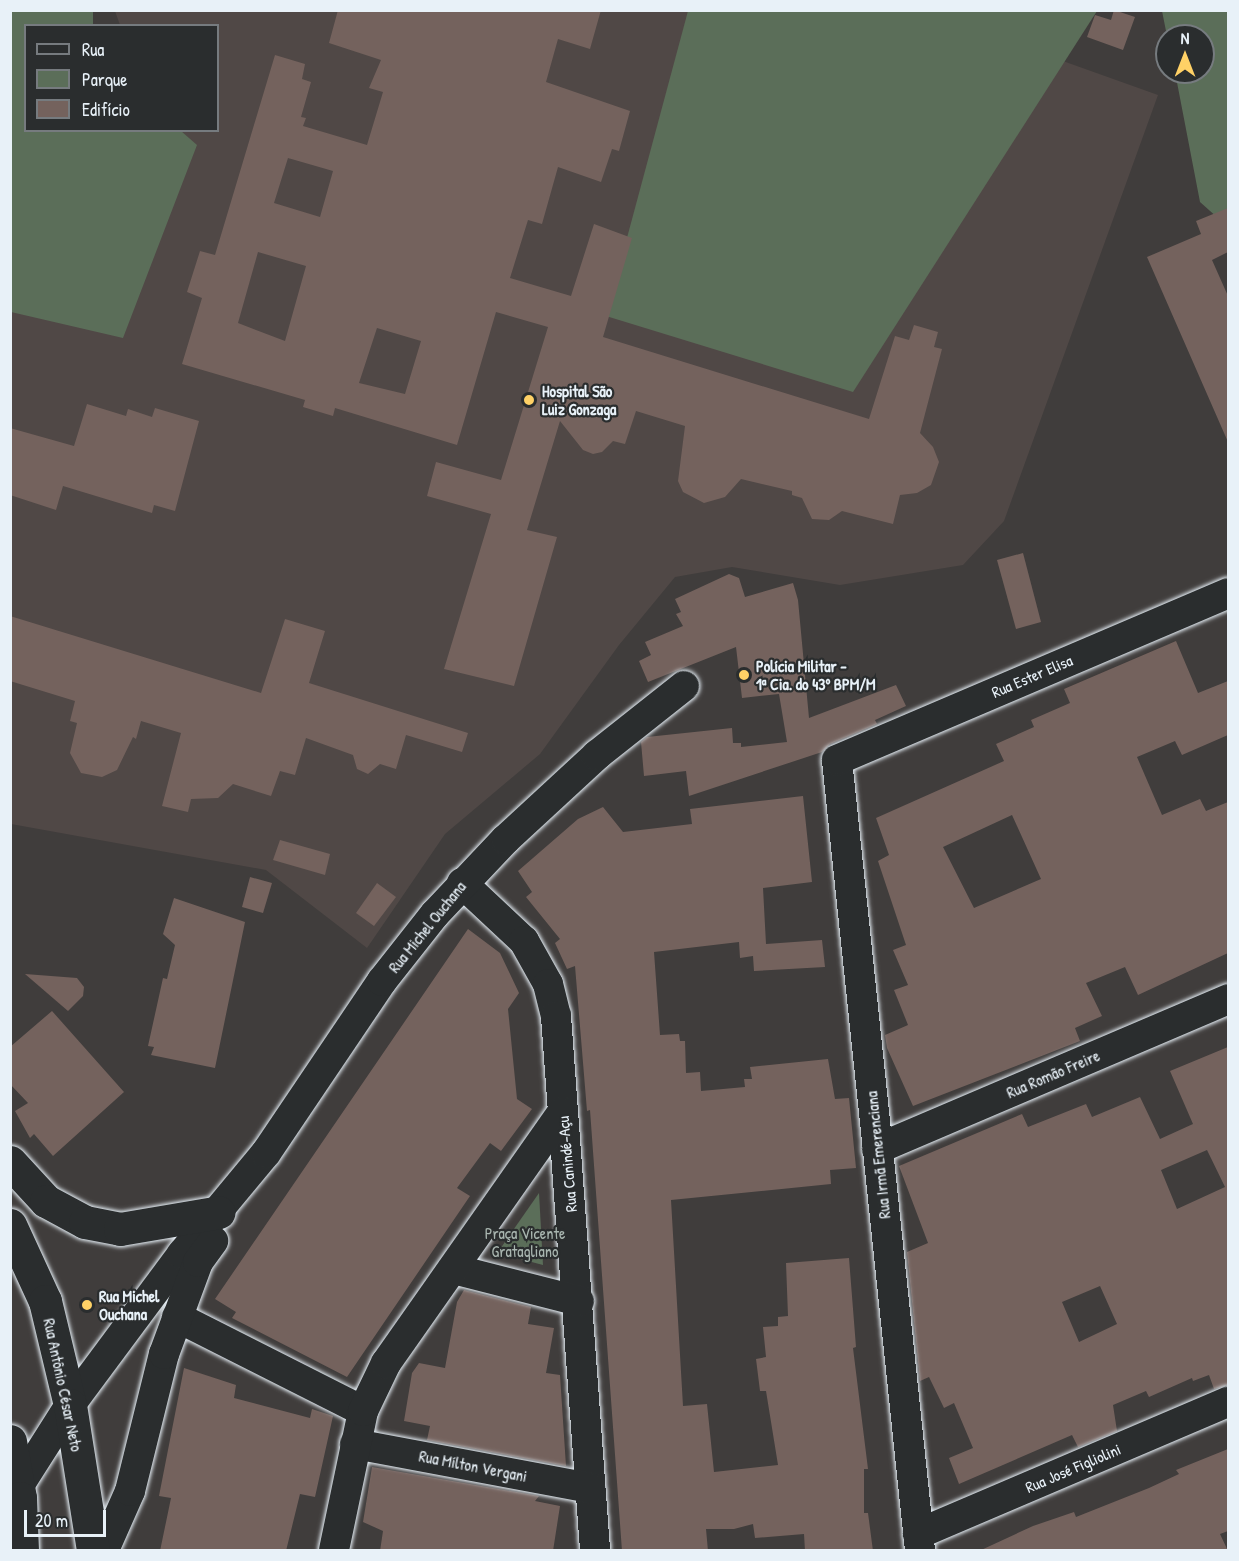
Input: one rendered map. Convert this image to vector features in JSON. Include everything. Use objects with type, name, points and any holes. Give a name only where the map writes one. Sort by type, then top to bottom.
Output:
[{"type":"street","name":"Rua Ester Elisa","points":[[837,760],[1228,593]]},
{"type":"street","name":"Rua Michel Ouchana","points":[[14,1487],[70,1405],[183,1254],[266,1153],[382,981],[462,882],[597,755],[684,686]]},
{"type":"street","name":"Rua Irmã Emerenciana","points":[[837,760],[919,1542]]},
{"type":"street","name":"Rua Canindé-Açu","points":[[462,882],[524,941],[548,984],[556,1017],[579,1301],[595,1551]]},
{"type":"street","name":"Rua Romão Freire","points":[[877,1149],[1228,999]]},
{"type":"street","points":[[334,1551],[363,1411],[386,1363],[562,1113]]},
{"type":"street","points":[[10,1162],[46,1201],[85,1222],[120,1229],[219,1212]]},
{"type":"street","name":"Rua Michel Ouchana","points":[[104,1551],[130,1491],[177,1317],[198,1262],[215,1238],[219,1212]]},
{"type":"street","name":"Rua Antônio César Neto","points":[[10,1225],[45,1301],[70,1405],[93,1551]]},
{"type":"street","points":[[453,1269],[579,1301]]},
{"type":"street","points":[[177,1317],[363,1411]]},
{"type":"street","name":"Rua José Figliolini","points":[[919,1542],[1228,1402]]},
{"type":"street","points":[[10,1441],[22,1551]]},
{"type":"street","name":"Rua Mílton Vergani","points":[[355,1444],[590,1488]]},
{"type":"shaded area","name":"Hospital São Luiz Gonzaga","points":[[115,11],[923,11],[1158,95],[1004,521],[963,565],[840,585],[732,567],[675,577],[619,645],[540,754],[445,834],[367,948],[266,870],[11,824],[10,268],[121,132],[219,132],[219,24],[120,24]]},
{"type":"green space","points":[[11,10],[93,11],[93,24],[24,24],[24,132],[182,132],[197,145],[123,338],[11,312]]},
{"type":"green space","points":[[688,11],[1097,11],[853,392],[606,316]]},
{"type":"green space","points":[[1162,11],[1228,11],[1228,227],[1200,202],[1177,84],[1215,84],[1215,24],[1165,24]]},
{"type":"green space","name":"Praça Vicente Gratagliano","points":[[539,1193],[543,1265],[498,1253],[498,1252]]},
{"type":"building","points":[[338,10],[601,10],[590,49],[558,39],[546,82],[630,111],[619,151],[612,149],[601,182],[558,167],[542,224],[528,220],[510,278],[571,296],[594,224],[632,238],[603,337],[869,419],[895,336],[909,340],[914,325],[938,332],[934,347],[942,349],[920,433],[933,447],[939,462],[931,485],[917,493],[900,495],[893,524],[842,511],[829,520],[812,519],[802,498],[792,495],[792,491],[741,479],[725,497],[704,503],[683,492],[678,481],[685,426],[636,411],[625,444],[613,441],[602,452],[593,454],[583,450],[560,421],[527,530],[557,537],[514,686],[444,669],[491,514],[427,496],[436,462],[501,480],[548,327],[496,312],[457,445],[335,408],[333,416],[303,407],[305,400],[182,364],[202,298],[187,292],[200,251],[215,255],[275,55],[305,64],[302,79],[311,82],[301,117],[306,118],[303,126],[367,145],[383,92],[369,88],[381,60],[329,43]],"holes":[[[288,158],[333,171],[320,217],[274,203]],[[258,252],[306,266],[285,341],[238,323]],[[377,328],[421,341],[405,394],[359,383]]]},
{"type":"building","points":[[1114,10],[1135,17],[1123,50],[1087,37],[1095,15],[1111,20]]},
{"type":"building","points":[[1228,208],[1228,252],[1212,260],[1228,296],[1228,442],[1147,257],[1201,234],[1196,221]]},
{"type":"building","points":[[87,404],[126,416],[128,409],[152,417],[155,408],[199,421],[175,511],[154,505],[152,513],[63,486],[56,510],[10,495],[10,428],[74,446]]},
{"type":"building","points":[[1023,553],[1041,622],[1016,629],[997,560]]},
{"type":"building","points":[[729,574],[739,578],[745,597],[793,583],[798,600],[809,718],[896,685],[906,706],[875,720],[877,724],[830,744],[822,752],[689,796],[686,771],[644,776],[641,742],[647,737],[732,728],[733,743],[741,743],[741,747],[787,742],[779,694],[742,698],[736,647],[648,682],[639,661],[651,655],[645,642],[683,626],[676,614],[681,612],[675,599]]},
{"type":"building","points":[[10,616],[261,693],[285,619],[325,631],[309,683],[468,733],[462,752],[406,735],[396,769],[380,764],[368,774],[357,769],[353,755],[306,738],[295,775],[280,771],[271,796],[233,784],[218,798],[191,799],[188,812],[162,806],[181,733],[141,721],[136,739],[133,737],[117,770],[102,777],[81,773],[70,753],[77,723],[70,721],[75,701],[10,681]]},
{"type":"building","points":[[1176,641],[1198,693],[1228,681],[1228,735],[1182,755],[1175,741],[1137,757],[1162,815],[1200,799],[1206,811],[1228,802],[1228,953],[1138,995],[1125,967],[1086,983],[1102,1016],[1075,1028],[1080,1041],[913,1106],[887,1048],[885,1035],[908,1025],[894,990],[908,985],[893,950],[906,945],[878,861],[889,855],[876,818],[1004,761],[996,744],[1034,727],[1031,720],[1070,703],[1064,689]],"holes":[[[1012,815],[1041,879],[974,908],[943,847]]]},
{"type":"building","points":[[803,796],[812,882],[763,888],[766,944],[822,940],[825,967],[754,971],[753,956],[740,958],[739,942],[654,952],[660,1035],[679,1034],[680,1041],[685,1041],[686,1073],[700,1072],[701,1091],[745,1087],[744,1079],[752,1079],[750,1067],[828,1059],[835,1099],[849,1098],[856,1168],[830,1170],[831,1184],[671,1200],[683,1406],[707,1404],[714,1472],[778,1465],[766,1391],[760,1391],[756,1359],[766,1357],[763,1327],[778,1326],[778,1317],[788,1316],[786,1263],[849,1258],[856,1347],[853,1348],[868,1469],[864,1469],[864,1513],[868,1513],[873,1551],[805,1551],[804,1534],[755,1538],[753,1524],[734,1529],[706,1529],[708,1551],[622,1551],[590,1110],[587,1111],[575,966],[567,969],[555,943],[560,939],[526,897],[532,892],[518,871],[578,819],[603,807],[623,832],[692,824],[690,809]]},
{"type":"building","points":[[280,840],[330,854],[325,875],[273,860]]},
{"type":"building","points":[[250,877],[272,883],[263,913],[242,907]]},
{"type":"building","points":[[377,883],[396,897],[374,926],[356,913]]},
{"type":"building","points":[[174,898],[245,922],[215,1068],[151,1055],[154,1047],[148,1046],[163,978],[167,979],[175,945],[163,934]]},
{"type":"building","points":[[468,929],[500,953],[519,993],[508,1009],[517,1099],[532,1109],[501,1151],[490,1143],[457,1188],[470,1196],[347,1377],[232,1318],[236,1312],[215,1299]]},
{"type":"building","points":[[25,974],[77,978],[84,987],[83,996],[68,1011]]},
{"type":"building","points":[[52,1011],[124,1092],[53,1156],[34,1134],[30,1138],[15,1111],[28,1103],[10,1084],[10,1047]]},
{"type":"building","points":[[1228,1047],[1228,1385],[1214,1389],[1209,1375],[1193,1381],[1192,1378],[1149,1397],[1146,1391],[1113,1405],[1117,1431],[1078,1447],[1072,1435],[959,1484],[949,1458],[973,1448],[954,1403],[944,1408],[929,1377],[920,1381],[907,1252],[928,1243],[899,1166],[1022,1114],[1028,1127],[1086,1104],[1092,1117],[1140,1097],[1160,1139],[1193,1124],[1170,1071]],"holes":[[[1207,1150],[1225,1187],[1177,1209],[1161,1170]],[[1100,1286],[1117,1324],[1079,1342],[1062,1302]]]},
{"type":"building","points":[[464,1290],[531,1307],[528,1324],[554,1328],[546,1373],[560,1375],[566,1466],[427,1440],[430,1426],[404,1421],[412,1373],[419,1363],[445,1368],[457,1302]]},
{"type":"building","points":[[184,1368],[236,1385],[234,1398],[310,1418],[312,1409],[333,1416],[315,1497],[300,1494],[286,1551],[160,1551],[171,1498],[159,1496]]},
{"type":"building","points":[[1228,1449],[1228,1531],[1220,1534],[1228,1551],[979,1551],[1033,1526],[1074,1512],[1076,1517],[1149,1488],[1179,1474],[1176,1470]]},
{"type":"building","points":[[372,1467],[539,1496],[535,1501],[560,1506],[553,1551],[380,1551],[383,1531],[363,1522]]},
{"type":"place","name":"Hospital São Luiz Gonzaga","points":[[529,400]]},
{"type":"place","name":"Polícia Militar - 1ª Cia. do 43º BPM/M","points":[[744,675]]},
{"type":"place","name":"Rua Michel Ouchana","points":[[87,1305]]}]
